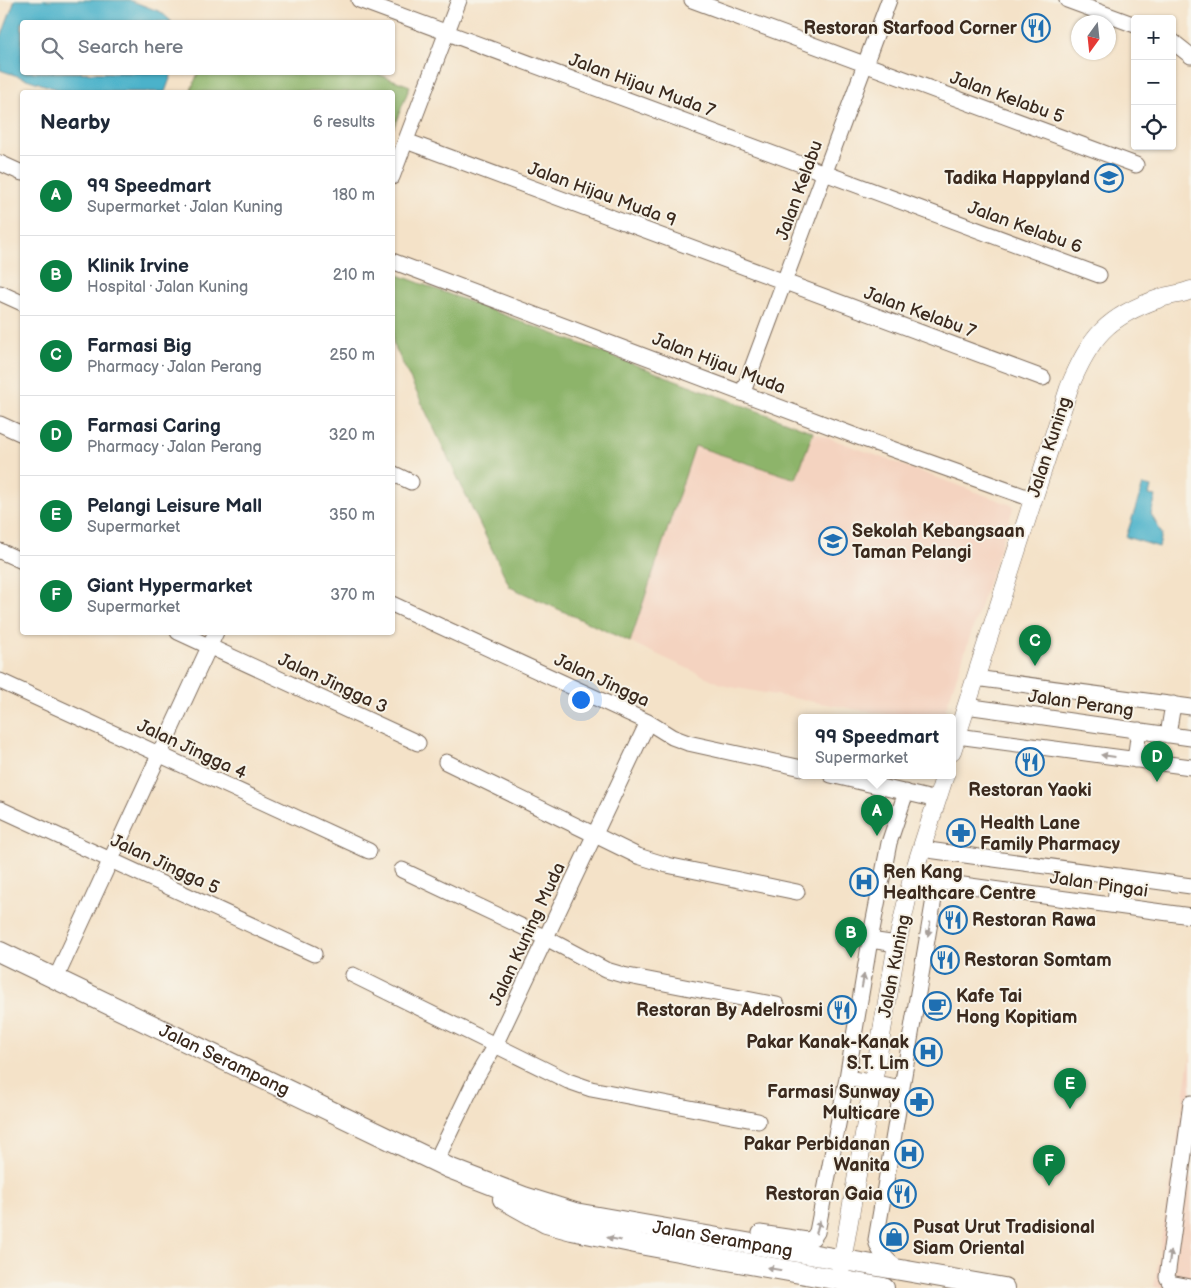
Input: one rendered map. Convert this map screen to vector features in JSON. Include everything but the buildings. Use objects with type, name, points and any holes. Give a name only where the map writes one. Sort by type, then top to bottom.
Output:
[{"type":"main road","name":"Jalan Serampang","points":[[0,952],[442,1164],[524,1197],[575,1213],[1004,1288]]},
{"type":"main road","name":"Jalan Serampang","points":[[442,1164],[546,1223],[645,1245],[863,1286],[884,1288]]},
{"type":"street","name":"Jalan Hijau Muda 7","points":[[359,0],[825,173]]},
{"type":"street","points":[[395,169],[459,0]]},
{"type":"street","name":"Jalan Kelabu 5","points":[[692,0],[1136,165]]},
{"type":"street","name":"Jalan Kelabu","points":[[743,392],[889,0]]},
{"type":"street","points":[[1068,0],[1131,24]]},
{"type":"street","points":[[1176,44],[1191,56]]},
{"type":"street","name":"Jalan Hijau Muda 9","points":[[406,141],[784,282]]},
{"type":"street","points":[[0,164],[20,172]]},
{"type":"street","name":"Jalan Kelabu 6","points":[[825,173],[1100,275]]},
{"type":"street","name":"Jalan Hijau Muda","points":[[395,262],[861,438],[1032,499]]},
{"type":"street","name":"Jalan Kuning","points":[[1163,297],[1174,287],[1191,279]]},
{"type":"street","name":"Jalan Kelabu 7","points":[[784,282],[1043,378]]},
{"type":"street","name":"Jalan Kuning","points":[[956,737],[1032,499],[1080,360],[1093,340],[1120,315],[1163,297],[1179,295],[1191,290]]},
{"type":"street","points":[[0,293],[20,302]]},
{"type":"street","points":[[0,424],[20,433]]},
{"type":"street","points":[[395,474],[412,482]]},
{"type":"street","points":[[0,551],[20,560]]},
{"type":"street","name":"Jalan Jingga","points":[[395,605],[648,722],[672,737],[688,743],[798,767]]},
{"type":"street","name":"Jalan Jingga 3","points":[[184,635],[418,743]]},
{"type":"street","points":[[56,978],[215,635]]},
{"type":"street","name":"Jalan Perang","points":[[974,678],[1191,706]]},
{"type":"street","name":"Jalan Jingga 4","points":[[0,682],[369,851]]},
{"type":"street","points":[[1168,735],[1173,704]]},
{"type":"street","name":"Jalan Perang","points":[[966,706],[1191,738]]},
{"type":"street","name":"Jalan Kuning Muda","points":[[442,1164],[477,1076],[495,1045],[648,722]]},
{"type":"street","points":[[1135,760],[1139,730]]},
{"type":"street","points":[[956,743],[1191,767]]},
{"type":"street","points":[[446,762],[638,856],[797,892]]},
{"type":"street","points":[[849,779],[937,800]]},
{"type":"street","name":"Jalan Kuning","points":[[839,1280],[897,944],[912,878],[943,779]]},
{"type":"street","points":[[760,1233],[807,1240],[813,1238],[818,1232],[889,843],[906,792]]},
{"type":"street","name":"Jalan Jingga 5","points":[[0,809],[314,954]]},
{"type":"street","points":[[921,849],[1191,886]]},
{"type":"street","points":[[402,870],[546,938],[606,970],[777,1005]]},
{"type":"street","points":[[1114,905],[1118,876]]},
{"type":"street","name":"Jalan Pingai","points":[[912,878],[1191,916]]},
{"type":"street","points":[[899,1271],[882,1254],[876,1240],[937,881]]},
{"type":"street","points":[[870,940],[897,944]]},
{"type":"street","points":[[353,975],[568,1081],[590,1089],[758,1121]]},
{"type":"street","points":[[847,1078],[902,1088]]},
{"type":"street","points":[[1191,1103],[1167,1277],[1170,1283],[1191,1287]]},
{"type":"street","points":[[863,1286],[867,1264]]},
{"type":"shaded area","name":"Sekolah Kebangsaan Taman Pelangi","points":[[712,395],[1014,506],[944,714],[882,714],[726,686],[630,642]]},
{"type":"shaded area","points":[[1191,1053],[1191,1288],[1160,1288],[1154,1287]]},
{"type":"green space","points":[[197,75],[380,75],[410,86],[395,124],[395,90],[191,90]]},
{"type":"green space","points":[[395,274],[813,432],[796,479],[695,446],[630,642],[510,587],[395,347]]},
{"type":"water","points":[[15,0],[129,0],[161,12],[170,20],[20,20],[20,75],[171,75],[166,90],[59,90],[0,70],[0,40]]},
{"type":"water","points":[[1143,485],[1151,487],[1149,495],[1156,496],[1151,514],[1162,534],[1159,547],[1126,537]]},
{"type":"place","name":"Restoran Starfood Corner","points":[[1036,28]]},
{"type":"place","name":"Tadika Happyland","points":[[1109,178]]},
{"type":"place","name":"Sekolah Kebangsaan Taman Pelangi","points":[[833,541]]},
{"type":"place","name":"Farmasi Big","points":[[1035,666]]},
{"type":"place","name":"Restoran Yaoki","points":[[1030,762]]},
{"type":"place","name":"Farmasi Caring","points":[[1157,782]]},
{"type":"place","name":"Health Lane Family Pharmacy","points":[[961,833]]},
{"type":"place","name":"99 Speedmart","points":[[877,836]]},
{"type":"place","name":"Ren Kang Healthcare Centre","points":[[864,882]]},
{"type":"place","name":"Restoran Rawa","points":[[953,920]]},
{"type":"place","name":"Klinik Irvine","points":[[851,958]]},
{"type":"place","name":"Restoran Somtam","points":[[945,960]]},
{"type":"place","name":"Kafe Tai Hong Kopitiam","points":[[937,1006]]},
{"type":"place","name":"Restoran By Adelrosmi","points":[[842,1010]]},
{"type":"place","name":"Pakar Kanak-Kanak S.T. Lim","points":[[928,1052]]},
{"type":"place","name":"Farmasi Sunway Multicare","points":[[919,1102]]},
{"type":"place","name":"Pelangi Leisure Mall","points":[[1070,1109]]},
{"type":"place","name":"Pakar Perbidanan Wanita","points":[[909,1154]]},
{"type":"place","name":"Giant Hypermarket","points":[[1049,1186]]},
{"type":"place","name":"Restoran Gaia","points":[[902,1194]]},
{"type":"place","name":"Pusat Urut Tradisional Siam Oriental","points":[[894,1237]]}]
